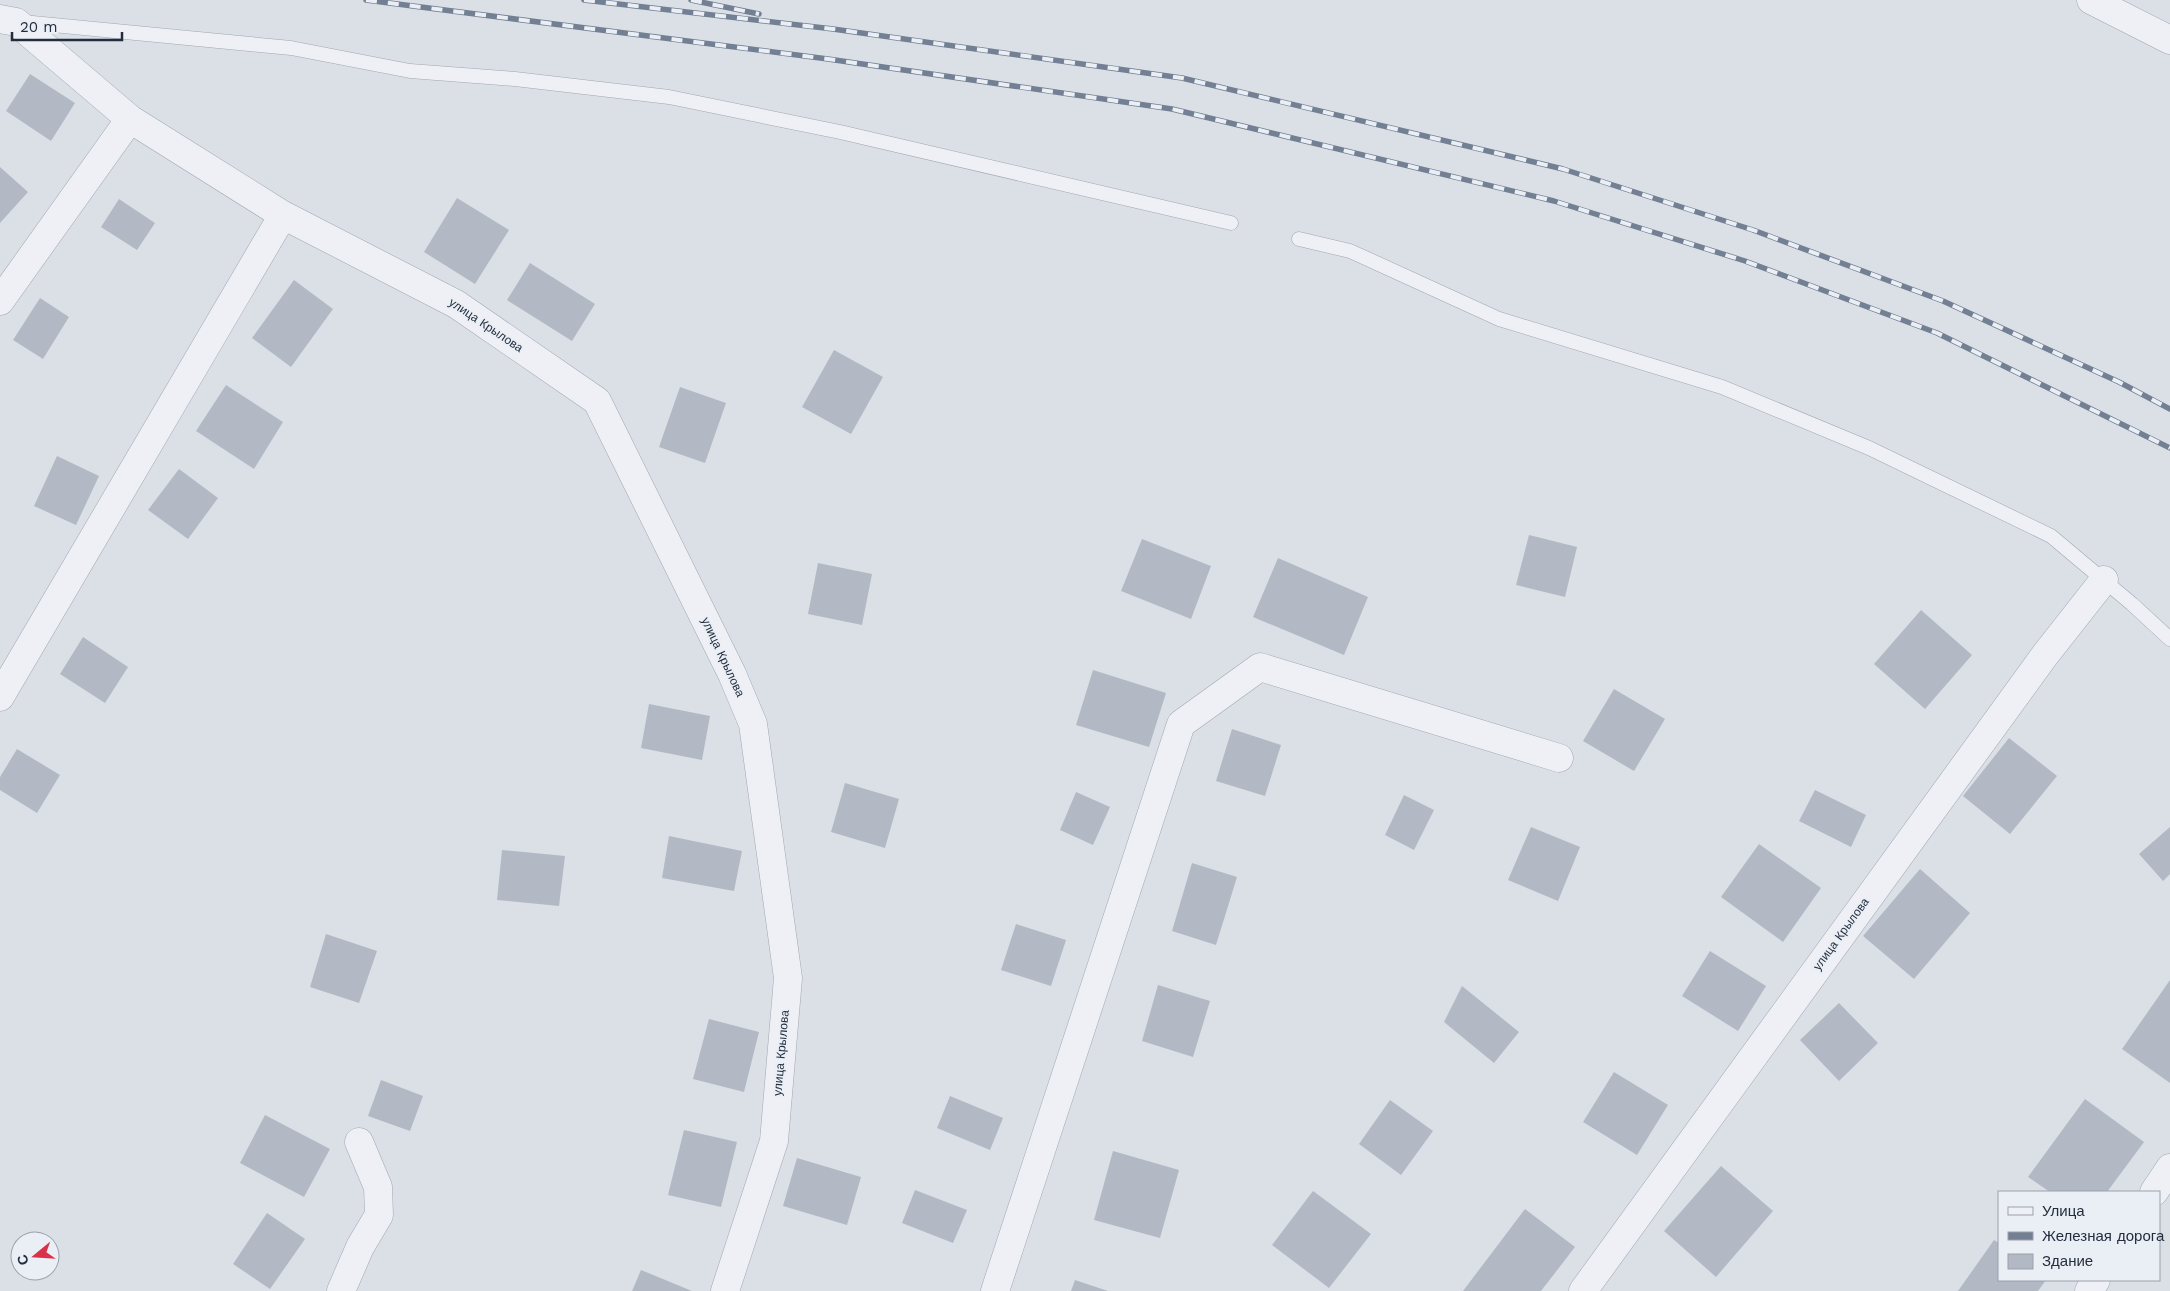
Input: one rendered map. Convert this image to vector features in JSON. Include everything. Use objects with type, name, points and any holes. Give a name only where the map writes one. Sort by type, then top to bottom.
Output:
[{"type":"street","points":[[2091,0],[2170,40]]},
{"type":"street","name":"улица Крылова","points":[[8,20],[130,119],[283,215],[456,304],[597,401],[732,674],[753,724],[788,978],[774,1141],[725,1291]]},
{"type":"street","points":[[0,301],[130,119]]},
{"type":"street","points":[[0,698],[283,215]]},
{"type":"street","name":"улица Крылова","points":[[1583,1291],[2039,663],[2104,580]]},
{"type":"street","points":[[995,1291],[1181,724],[1260,667],[1559,758]]},
{"type":"street","points":[[341,1291],[360,1247],[379,1215],[378,1187],[360,1142]]},
{"type":"street","points":[[2155,1191],[2170,1168]]},
{"type":"lane","points":[[8,20],[291,48],[410,71],[515,79],[669,98],[840,132],[1231,223]]},
{"type":"lane","points":[[1299,239],[1350,251],[1499,319],[1722,387],[1869,448],[2051,536],[2170,639]]},
{"type":"building","points":[[30,74],[75,103],[51,141],[6,111]]},
{"type":"building","points":[[0,167],[28,192],[0,223]]},
{"type":"building","points":[[457,198],[509,230],[475,284],[424,252]]},
{"type":"building","points":[[119,199],[155,223],[137,250],[101,227]]},
{"type":"building","points":[[530,263],[595,304],[572,341],[507,300]]},
{"type":"building","points":[[294,280],[333,309],[291,367],[252,338]]},
{"type":"building","points":[[40,298],[69,317],[43,359],[13,340]]},
{"type":"building","points":[[834,350],[883,377],[851,434],[802,407]]},
{"type":"building","points":[[226,385],[283,422],[254,469],[196,431]]},
{"type":"building","points":[[680,387],[726,403],[705,463],[659,447]]},
{"type":"building","points":[[57,456],[99,476],[76,525],[34,506]]},
{"type":"building","points":[[179,469],[218,498],[188,539],[148,510]]},
{"type":"building","points":[[1529,535],[1577,547],[1565,597],[1516,585]]},
{"type":"building","points":[[1142,539],[1211,566],[1191,619],[1121,591]]},
{"type":"building","points":[[1278,558],[1368,597],[1344,655],[1253,617]]},
{"type":"building","points":[[818,563],[872,574],[862,625],[808,614]]},
{"type":"building","points":[[1921,610],[1972,655],[1925,709],[1874,664]]},
{"type":"building","points":[[83,637],[128,667],[105,703],[60,674]]},
{"type":"building","points":[[1093,670],[1166,693],[1149,747],[1076,725]]},
{"type":"building","points":[[1614,689],[1665,719],[1634,771],[1583,741]]},
{"type":"building","points":[[649,704],[710,716],[702,760],[641,748]]},
{"type":"building","points":[[1232,729],[1281,745],[1265,796],[1216,781]]},
{"type":"building","points":[[2009,738],[2057,776],[2010,834],[1963,796]]},
{"type":"building","points":[[17,749],[60,775],[37,813],[0,790],[0,777]]},
{"type":"building","points":[[845,783],[899,799],[885,848],[831,832]]},
{"type":"building","points":[[1815,790],[1866,815],[1851,847],[1799,821]]},
{"type":"building","points":[[1076,792],[1110,807],[1093,845],[1060,830]]},
{"type":"building","points":[[1404,795],[1434,810],[1414,850],[1385,835]]},
{"type":"building","points":[[1531,827],[1580,847],[1558,901],[1508,880]]},
{"type":"building","points":[[2170,827],[2170,874],[2163,881],[2139,854]]},
{"type":"building","points":[[669,836],[742,851],[734,891],[662,878]]},
{"type":"building","points":[[1759,844],[1821,888],[1783,942],[1721,897]]},
{"type":"building","points":[[502,850],[565,856],[559,906],[497,900]]},
{"type":"building","points":[[1192,863],[1237,877],[1216,945],[1172,931]]},
{"type":"building","points":[[1920,869],[1970,913],[1914,979],[1863,936]]},
{"type":"building","points":[[1016,924],[1066,940],[1051,986],[1001,970]]},
{"type":"building","points":[[326,934],[377,951],[359,1003],[310,987]]},
{"type":"building","points":[[1710,951],[1766,986],[1738,1031],[1682,996]]},
{"type":"building","points":[[2170,980],[2170,1083],[2122,1049]]},
{"type":"building","points":[[1158,985],[1210,1001],[1193,1057],[1142,1041]]},
{"type":"building","points":[[1462,986],[1519,1032],[1494,1063],[1444,1022]]},
{"type":"building","points":[[1839,1003],[1878,1043],[1839,1081],[1800,1040]]},
{"type":"building","points":[[709,1019],[759,1032],[744,1092],[693,1079]]},
{"type":"building","points":[[1614,1072],[1668,1105],[1637,1155],[1583,1122]]},
{"type":"building","points":[[381,1080],[423,1096],[410,1131],[368,1116]]},
{"type":"building","points":[[950,1096],[1003,1118],[990,1150],[937,1128]]},
{"type":"building","points":[[2085,1099],[2144,1142],[2108,1191],[2049,1191],[2028,1177]]},
{"type":"building","points":[[1390,1100],[1433,1131],[1401,1175],[1359,1144]]},
{"type":"building","points":[[265,1115],[330,1149],[304,1197],[240,1163]]},
{"type":"building","points":[[684,1130],[737,1142],[721,1207],[668,1195]]},
{"type":"building","points":[[1113,1151],[1179,1170],[1160,1238],[1094,1220]]},
{"type":"building","points":[[797,1158],[861,1177],[847,1225],[783,1206]]},
{"type":"building","points":[[1721,1166],[1773,1211],[1716,1277],[1664,1231]]},
{"type":"building","points":[[915,1190],[967,1210],[953,1243],[902,1223]]},
{"type":"building","points":[[1313,1191],[1371,1234],[1329,1288],[1272,1245]]},
{"type":"building","points":[[1525,1209],[1575,1247],[1541,1291],[1463,1291]]},
{"type":"building","points":[[267,1213],[305,1239],[270,1289],[233,1264]]},
{"type":"building","points":[[1994,1240],[1998,1242],[1998,1281],[2045,1281],[2038,1291],[1958,1291]]},
{"type":"building","points":[[641,1270],[692,1291],[632,1291]]},
{"type":"building","points":[[1075,1280],[1108,1291],[1071,1291]]},
{"type":"railway","points":[[366,0],[828,59],[1172,109],[1554,201],[1745,261],[1937,333],[2170,448]]},
{"type":"railway","points":[[584,0],[833,29],[1182,78],[1563,169],[1753,230],[1943,301],[2119,382],[2170,409]]},
{"type":"railway","points":[[691,0],[759,14]]}]
